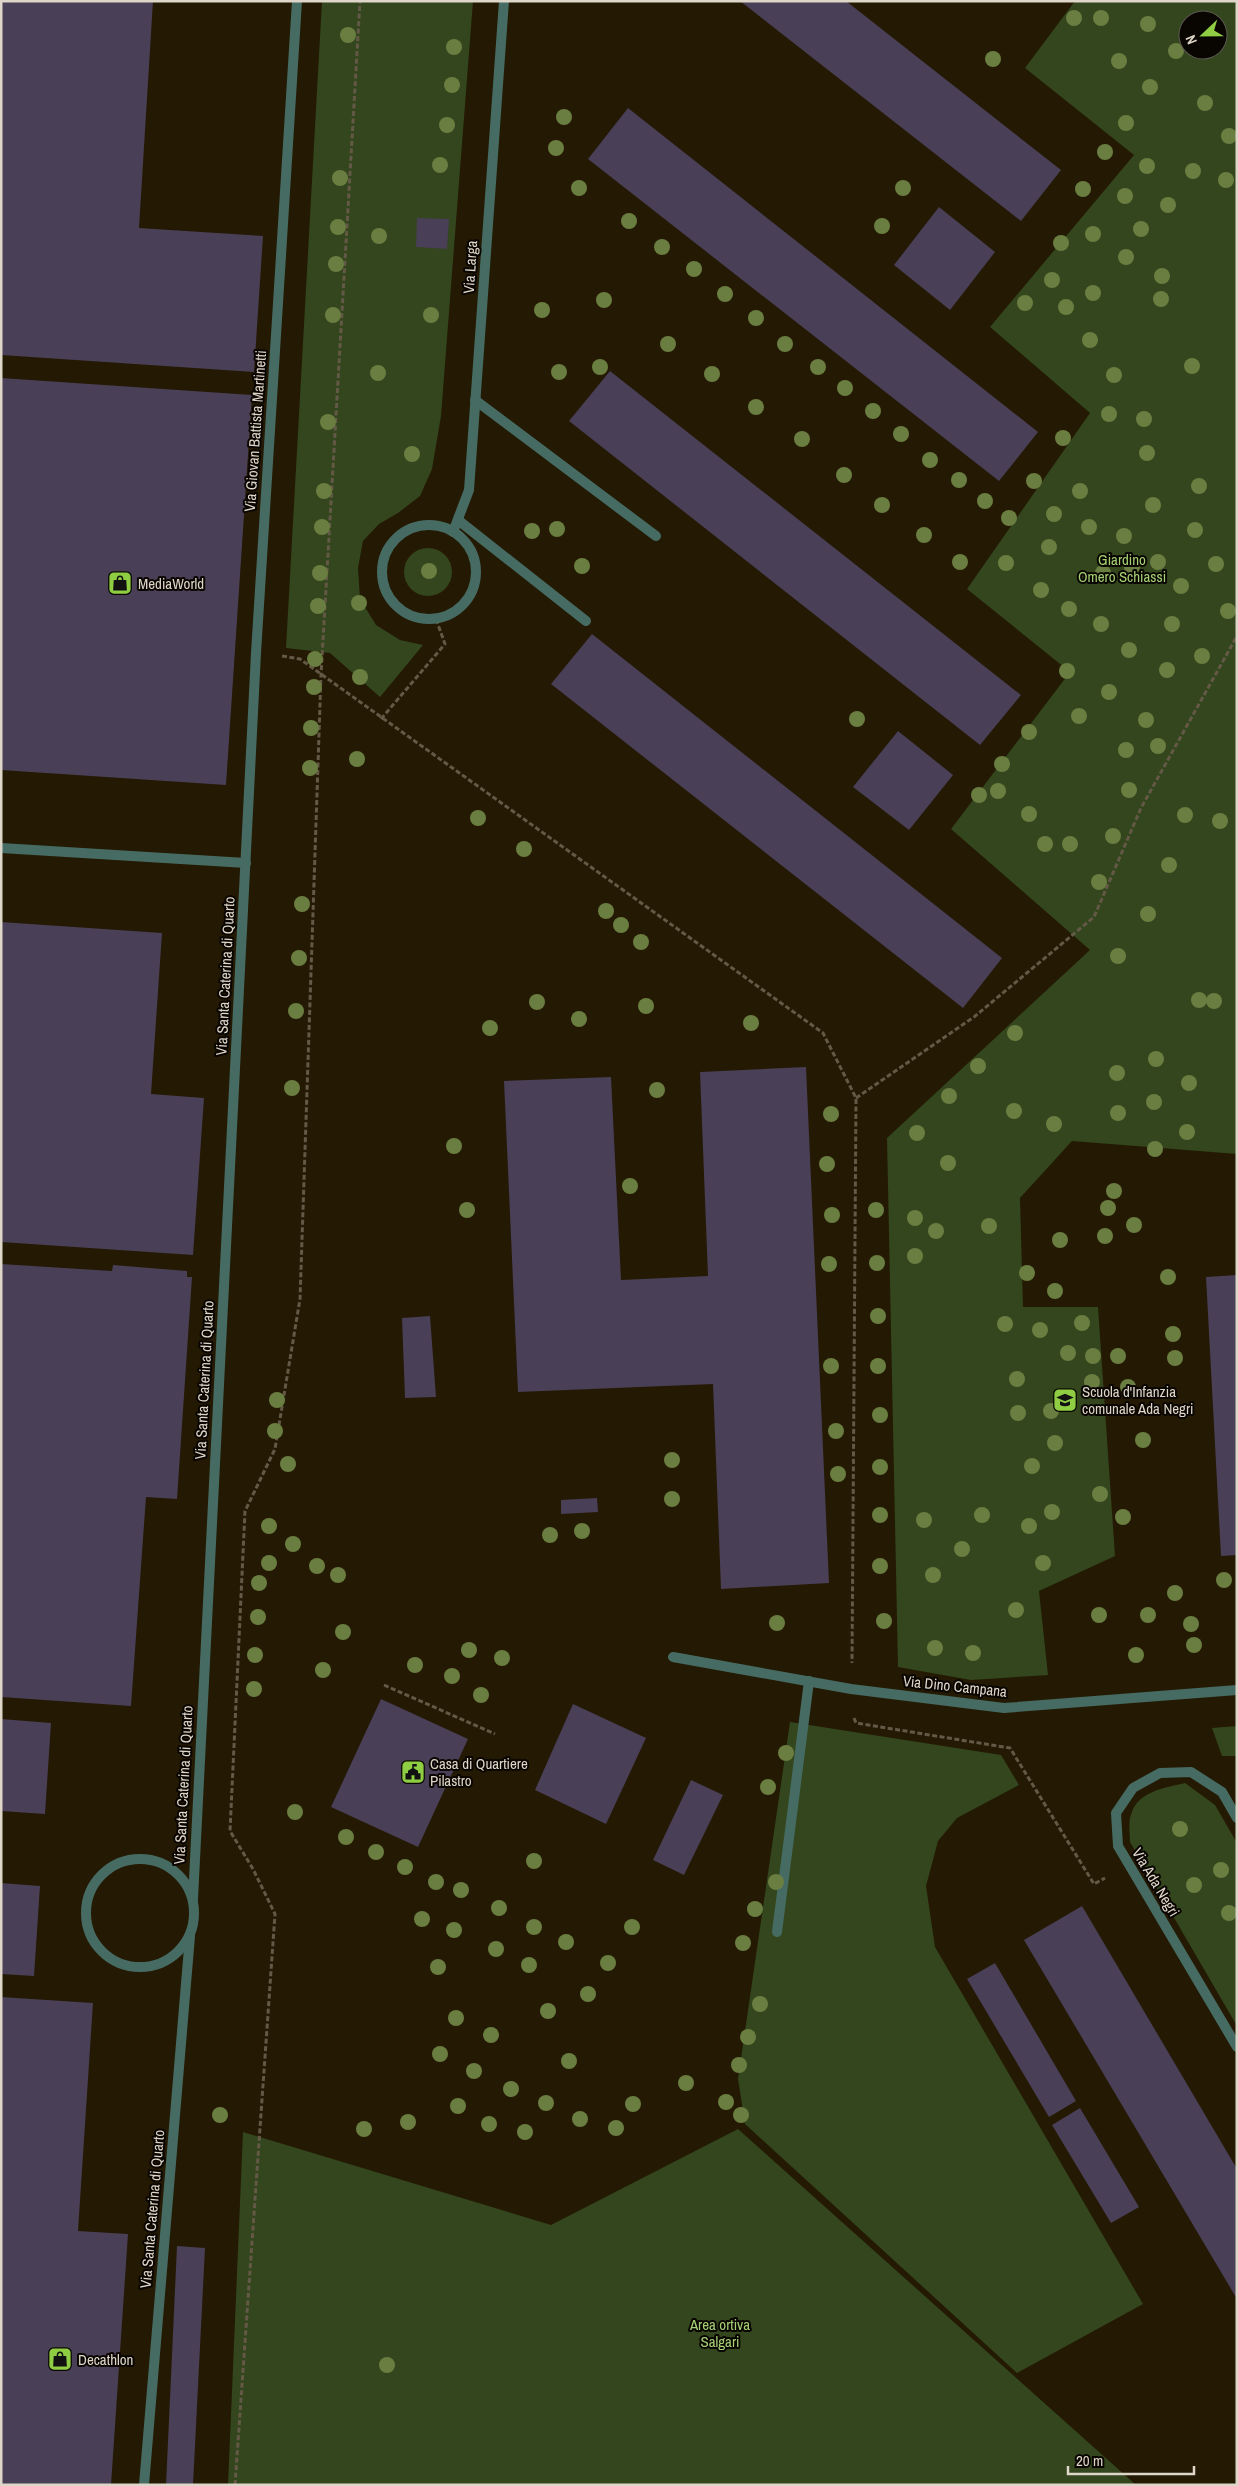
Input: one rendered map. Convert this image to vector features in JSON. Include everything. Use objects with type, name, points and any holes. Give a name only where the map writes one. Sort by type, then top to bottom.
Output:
[{"type":"street","name":"Via Giovan Battista Martinetti","points":[[246,863],[256,653],[297,1]]},
{"type":"street","name":"Via Larga","points":[[453,532],[469,490],[504,1]]},
{"type":"street","points":[[475,400],[656,536]]},
{"type":"street","points":[[458,520],[586,621]]},
{"type":"street","points":[[427,524],[441,526],[453,532],[466,543],[474,557],[476,574],[473,590],[464,604],[451,614],[436,619],[422,619],[409,615],[397,608],[382,584],[381,570],[384,556],[390,544],[407,530],[427,524]]},
{"type":"street","points":[[1,848],[246,863]]},
{"type":"street","name":"Via Santa Caterina di Quarto","points":[[193,1899],[246,863]]},
{"type":"street","name":"Via Dino Campana","points":[[672,1657],[851,1689],[1004,1708],[1237,1690]]},
{"type":"street","points":[[777,1932],[809,1681]]},
{"type":"street","name":"Via Ada Negri","points":[[1237,1818],[1222,1792],[1191,1772],[1160,1773],[1133,1788],[1116,1813],[1118,1846],[1237,2047]]},
{"type":"street","points":[[135,1858],[154,1860],[171,1868],[185,1881],[193,1899],[195,1917],[190,1936],[179,1952],[164,1962],[146,1968],[127,1966],[112,1959],[99,1948],[90,1934],[86,1917],[87,1900],[94,1884],[104,1872],[119,1862],[135,1858]]},
{"type":"street","name":"Via Santa Caterina di Quarto","points":[[144,2485],[190,1936]]},
{"type":"path","points":[[236,2485],[276,1914],[230,1831],[245,1511],[275,1450],[300,1299],[321,674],[360,1]]},
{"type":"path","points":[[382,718],[445,644],[436,619]]},
{"type":"path","points":[[856,1098],[974,1017],[1094,917],[1141,808],[1237,636]]},
{"type":"path","points":[[256,653],[300,659],[823,1033],[856,1098],[850,1711],[856,1723],[1010,1748],[1094,1884],[1129,1865]]},
{"type":"path","points":[[384,1685],[494,1734]]},
{"type":"green space","points":[[322,1],[473,1],[441,416],[432,469],[420,496],[398,513],[379,524],[363,541],[358,568],[360,599],[376,625],[400,640],[423,645],[380,697],[330,653],[286,648]]},
{"type":"green space","name":"Giardino Omero Schiassi","points":[[1075,1],[1237,1],[1237,1154],[1072,1141],[1020,1198],[1023,1307],[1098,1307],[1115,1556],[1039,1591],[1048,1675],[971,1680],[898,1667],[887,1138],[1090,950],[951,829],[1070,672],[967,589],[1090,413],[990,327],[1134,155],[1025,68]]},
{"type":"green space","points":[[423,548],[433,548],[442,552],[448,558],[451,563],[451,581],[442,592],[433,596],[423,596],[414,592],[408,586],[404,577],[404,567],[408,558],[414,552]]},
{"type":"green space","points":[[790,1722],[1001,1755],[1019,1785],[957,1818],[938,1841],[926,1886],[935,1947],[1143,2304],[1017,2373],[745,2124],[738,2079]]},
{"type":"green space","points":[[1237,1726],[1237,1756],[1222,1756],[1212,1728]]},
{"type":"green space","points":[[1185,1783],[1215,1805],[1237,1843],[1237,2026],[1130,1842],[1130,1818],[1134,1807],[1139,1801],[1153,1792]]},
{"type":"green space","name":"Area ortiva Salgari","points":[[738,2129],[1136,2485],[228,2485],[243,2132],[551,2225]]},
{"type":"building","points":[[1,1],[153,1],[139,228],[263,236],[254,372],[1,355]]},
{"type":"building","points":[[740,1],[846,1],[1061,170],[1021,221]]},
{"type":"building","points":[[628,108],[1038,432],[999,481],[588,159]]},
{"type":"building","points":[[939,207],[995,252],[950,310],[894,265]]},
{"type":"building","points":[[417,218],[449,219],[447,249],[416,247]]},
{"type":"building","points":[[610,371],[1021,695],[980,745],[569,421]]},
{"type":"building","name":"MediaWorld","points":[[1,378],[252,395],[226,785],[1,770]]},
{"type":"building","points":[[592,634],[1002,958],[963,1008],[551,684]]},
{"type":"building","points":[[898,731],[953,775],[909,830],[853,787]]},
{"type":"building","points":[[1,922],[162,933],[151,1094],[204,1098],[193,1255],[1,1242]]},
{"type":"building","points":[[806,1067],[829,1583],[721,1589],[713,1384],[518,1392],[504,1081],[611,1077],[621,1280],[708,1276],[700,1072]]},
{"type":"building","points":[[1,1264],[112,1271],[113,1265],[187,1271],[187,1277],[192,1277],[177,1499],[146,1497],[131,1706],[1,1697]]},
{"type":"building","points":[[1237,1275],[1237,1555],[1221,1556],[1206,1277]]},
{"type":"building","points":[[430,1316],[436,1397],[405,1398],[402,1318]]},
{"type":"building","points":[[597,1498],[598,1512],[561,1514],[561,1500]]},
{"type":"building","points":[[381,1699],[468,1739],[418,1847],[331,1807]]},
{"type":"building","points":[[573,1704],[646,1738],[606,1824],[535,1790]]},
{"type":"building","points":[[1,1719],[51,1723],[45,1814],[1,1811]]},
{"type":"building","points":[[691,1780],[723,1795],[684,1875],[653,1860]]},
{"type":"building","points":[[1,1883],[40,1886],[34,1976],[1,1974]]},
{"type":"building","points":[[1082,1906],[1237,2169],[1237,2299],[1024,1940]]},
{"type":"building","points":[[995,1963],[1076,2101],[1049,2117],[967,1979]]},
{"type":"building","name":"Decathlon","points":[[1,1997],[93,2003],[78,2231],[128,2234],[111,2485],[1,2485]]},
{"type":"building","points":[[1080,2108],[1139,2207],[1111,2223],[1052,2125]]},
{"type":"building","points":[[177,2246],[205,2248],[193,2485],[166,2485]]},
{"type":"place","name":"MediaWorld","points":[[120,583]]},
{"type":"place","name":"Scuola d'Infanzia comunale Ada Negri","points":[[1065,1400]]},
{"type":"place","name":"Casa di Quartiere Pilastro","points":[[413,1772]]},
{"type":"place","name":"Decathlon","points":[[60,2359]]}]
